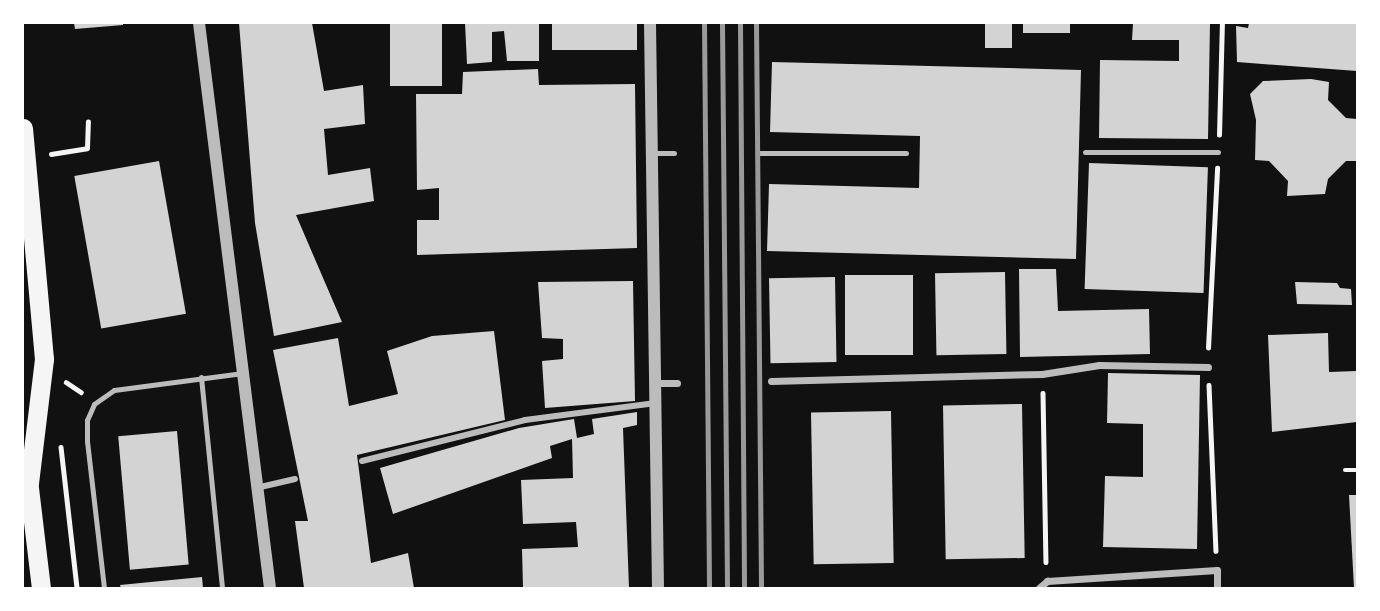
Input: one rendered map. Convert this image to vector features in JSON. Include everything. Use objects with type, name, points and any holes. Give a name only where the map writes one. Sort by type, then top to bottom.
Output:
[{"type":"highway","points":[[23,128],[44,359],[29,483]]},
{"type":"highway","points":[[23,446],[41,588]]},
{"type":"street","points":[[199,23],[270,588]]},
{"type":"street","points":[[650,23],[658,588]]},
{"type":"street","points":[[771,381],[1042,374],[1099,365],[1208,367]]},
{"type":"street","points":[[656,383],[677,383]]},
{"type":"street","points":[[362,461],[525,420],[656,403]]},
{"type":"street","points":[[256,488],[295,479]]},
{"type":"street","points":[[1039,588],[1046,581],[1217,570],[1217,588]]},
{"type":"lane","points":[[1085,152],[1218,152]]},
{"type":"lane","points":[[652,153],[674,153]]},
{"type":"lane","points":[[759,153],[906,153]]},
{"type":"lane","points":[[104,588],[87,441],[91,412],[100,397],[114,390],[243,373]]},
{"type":"lane","points":[[201,377],[222,588]]},
{"type":"path","points":[[1217,570],[1206,326],[1218,152],[1222,23]]},
{"type":"path","points":[[1042,374],[1046,581]]},
{"type":"path","points":[[1345,470],[1357,470]]},
{"type":"building","points":[[74,23],[123,23],[123,25],[75,29]]},
{"type":"building","points":[[239,23],[312,23],[324,91],[363,85],[365,124],[324,129],[328,175],[370,168],[374,201],[296,215],[342,322],[274,336],[255,223]]},
{"type":"building","points":[[390,23],[442,23],[442,86],[390,86]]},
{"type":"building","points":[[465,23],[539,23],[539,61],[507,61],[504,31],[492,32],[492,62],[467,64]]},
{"type":"building","points":[[552,23],[637,23],[637,50],[552,50]]},
{"type":"building","points":[[985,23],[1012,23],[1012,48],[985,48]]},
{"type":"building","points":[[1023,23],[1070,23],[1070,33],[1023,33]]},
{"type":"building","points":[[1133,23],[1210,23],[1208,139],[1099,138],[1100,60],[1179,61],[1179,40],[1132,40]]},
{"type":"building","points":[[1249,23],[1357,23],[1357,71],[1237,62],[1236,26],[1248,28]]},
{"type":"building","points":[[772,62],[1081,70],[1076,259],[767,251],[769,184],[919,188],[920,136],[770,132]]},
{"type":"building","points":[[538,69],[539,85],[635,84],[637,248],[417,255],[417,220],[439,220],[439,188],[417,190],[416,94],[462,94],[463,72]]},
{"type":"building","points":[[1311,79],[1329,82],[1328,100],[1346,118],[1357,119],[1357,161],[1346,161],[1328,179],[1325,194],[1287,196],[1288,181],[1269,161],[1255,160],[1256,120],[1250,94],[1263,81]]},
{"type":"building","points":[[159,161],[186,314],[101,329],[74,176]]},
{"type":"building","points":[[1089,163],[1208,167],[1204,293],[1085,289]]},
{"type":"building","points":[[1019,269],[1056,269],[1058,311],[1149,309],[1150,354],[1020,357]]},
{"type":"building","points":[[1005,272],[1006,354],[936,355],[935,273]]},
{"type":"building","points":[[845,275],[913,275],[913,355],[845,355]]},
{"type":"building","points":[[835,277],[836,362],[770,363],[769,278]]},
{"type":"building","points":[[633,281],[635,401],[545,408],[542,361],[563,359],[563,339],[542,338],[538,282]]},
{"type":"building","points":[[1295,282],[1337,283],[1340,288],[1351,289],[1352,305],[1297,304]]},
{"type":"building","points":[[494,331],[505,420],[357,455],[371,563],[408,553],[414,588],[304,588],[295,521],[308,521],[273,350],[338,338],[349,406],[398,394],[387,351],[432,336]]},
{"type":"building","points":[[1328,333],[1329,372],[1357,371],[1357,422],[1272,432],[1268,335]]},
{"type":"building","points":[[1108,373],[1200,375],[1197,549],[1103,547],[1105,476],[1143,477],[1143,424],[1107,423]]},
{"type":"building","points":[[1022,404],[1025,558],[946,559],[943,405]]},
{"type":"building","points":[[891,411],[894,563],[814,564],[811,412]]},
{"type":"building","points":[[637,412],[637,425],[623,428],[629,588],[523,588],[522,549],[578,547],[576,522],[523,524],[521,480],[573,478],[572,439],[550,446],[552,458],[393,514],[380,468],[519,428],[574,419],[577,438],[594,434],[592,419]]},
{"type":"building","points":[[177,431],[189,564],[130,570],[118,436]]},
{"type":"building","points":[[1349,495],[1357,495],[1357,588],[1354,588]]},
{"type":"building","points":[[202,577],[203,588],[121,588],[120,585]]},
{"type":"railway","points":[[704,23],[709,588]]},
{"type":"railway","points":[[722,23],[727,588]]},
{"type":"railway","points":[[740,23],[744,588]]},
{"type":"railway","points":[[756,23],[761,588]]}]
